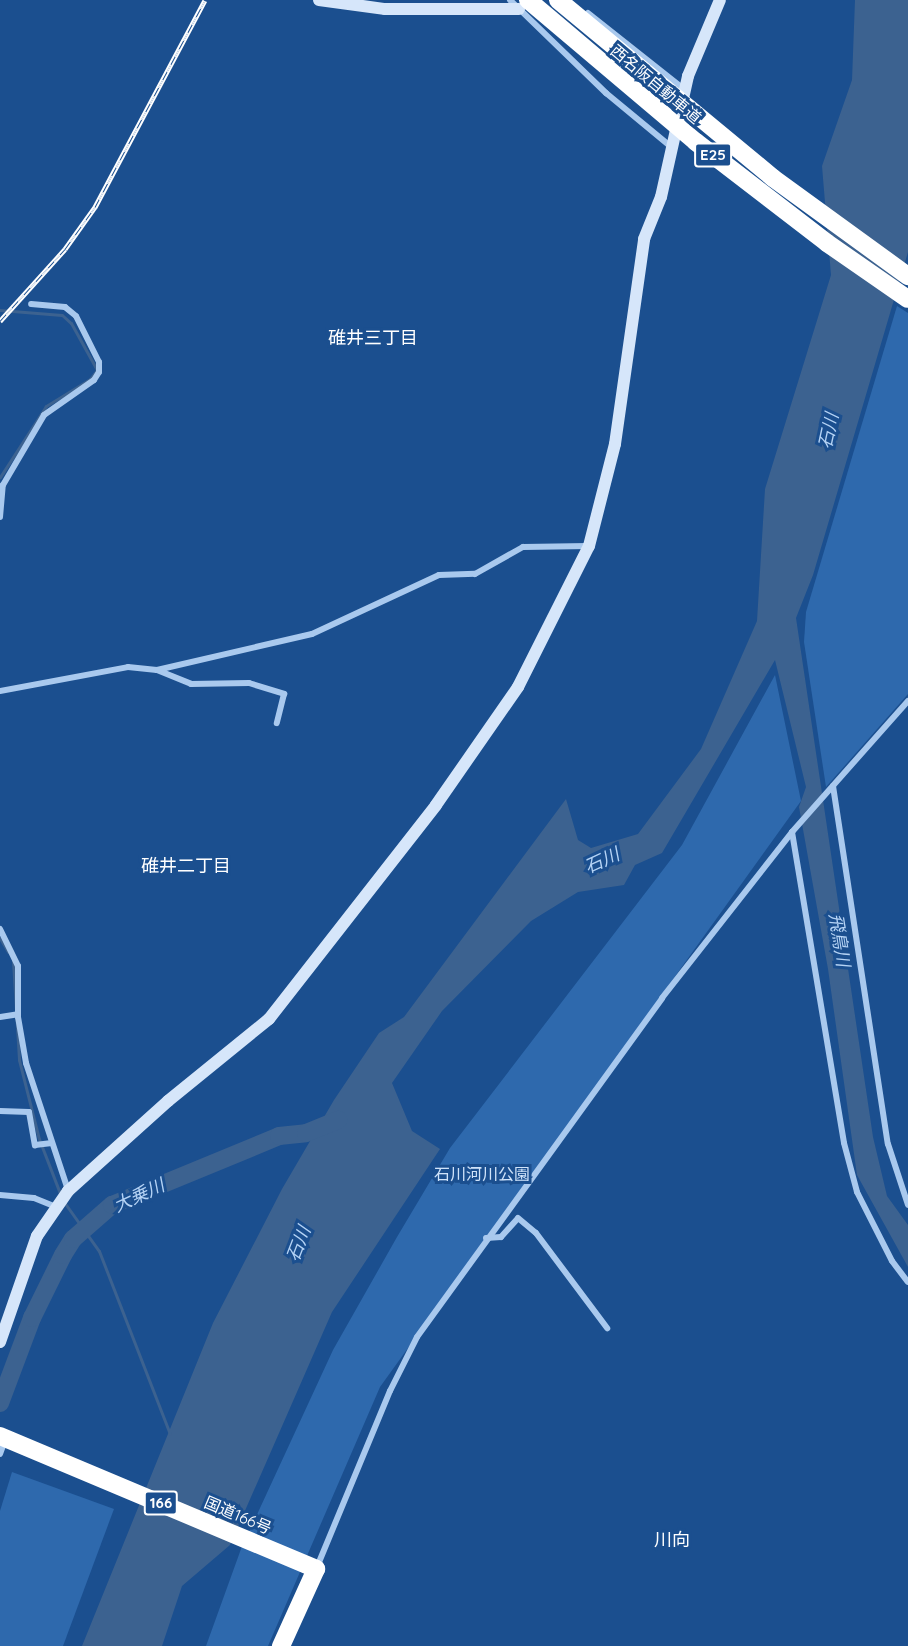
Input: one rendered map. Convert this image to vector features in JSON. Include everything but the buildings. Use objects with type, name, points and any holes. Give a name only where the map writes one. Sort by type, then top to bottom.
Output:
[{"type":"highway","name":"西名阪自動車道","points":[[556,0],[773,178],[908,276]]},
{"type":"highway","name":"西名阪自動車道","points":[[519,3],[827,243],[908,299]]},
{"type":"highway","name":"国道166号","points":[[5,1442],[313,1567]]},
{"type":"highway","points":[[281,1646],[313,1567]]},
{"type":"street","points":[[320,0],[385,9],[556,0]]},
{"type":"street","points":[[571,0],[684,89]]},
{"type":"street","points":[[0,1342],[37,1236],[68,1191],[168,1101],[244,1042],[298,984],[436,805],[518,687],[589,546],[616,434],[639,260],[661,197],[670,146],[684,89],[720,0]]},
{"type":"street","points":[[519,3],[606,93],[670,146]]},
{"type":"street","points":[[0,517],[3,485],[44,415],[94,380],[99,372],[99,362],[75,316],[65,308],[31,304]]},
{"type":"street","points":[[157,670],[312,634],[393,600],[439,575],[475,574],[522,547],[589,546]]},
{"type":"street","points":[[0,691],[128,667],[157,670],[192,684],[249,683],[284,694],[277,723]]},
{"type":"street","points":[[313,1567],[390,1391],[417,1337],[486,1238],[662,998],[792,832],[908,701]]},
{"type":"street","points":[[832,786],[888,1144],[908,1205]]},
{"type":"street","points":[[792,832],[844,1143],[857,1192],[892,1262],[908,1282]]},
{"type":"street","points":[[0,929],[18,966],[18,1014],[26,1063],[68,1191]]},
{"type":"street","points":[[0,1017],[18,1014]]},
{"type":"street","points":[[0,1111],[29,1112],[35,1145],[52,1143]]},
{"type":"street","points":[[0,1195],[34,1198],[56,1207]]},
{"type":"street","points":[[486,1238],[501,1237],[518,1218],[536,1233],[608,1328]]},
{"type":"green space","points":[[897,306],[908,313],[908,694],[826,787],[804,642],[806,612]]},
{"type":"green space","name":"石川河川公園","points":[[775,675],[801,801],[380,1387],[268,1646],[206,1646],[241,1549],[333,1350],[397,1237],[450,1148],[682,845]]},
{"type":"green space","points":[[12,1472],[114,1509],[63,1646],[0,1646],[0,1511]]},
{"type":"water","points":[[855,0],[908,0],[908,252],[813,575],[796,618],[873,1137],[887,1196],[908,1225],[908,1267],[857,1175],[828,969],[799,807],[806,787],[775,660],[662,853],[635,865],[624,885],[578,892],[531,921],[442,1011],[392,1083],[412,1131],[440,1149],[332,1312],[230,1545],[182,1586],[162,1646],[82,1646],[213,1323],[282,1189],[334,1100],[379,1033],[404,1017],[566,799],[578,840],[591,848],[638,834],[701,749],[757,621],[765,489],[831,275],[822,166],[852,80]]},
{"type":"waterway","points":[[0,310],[62,315],[71,323],[97,370],[90,379],[46,406],[0,477]]},
{"type":"waterway","points":[[0,938],[8,952]]},
{"type":"waterway","points":[[13,961],[19,1060],[39,1139],[61,1196]]},
{"type":"waterway","name":"大乗川","points":[[0,1403],[32,1318],[63,1255],[73,1239],[112,1205],[279,1136],[306,1133],[339,1120]]},
{"type":"waterway","points":[[64,1202],[99,1251],[170,1434]]},
{"type":"railway","points":[[0,321],[65,249],[95,207],[205,0]]},
{"type":"district","name":"碓井三丁目","points":[[373,338]]},
{"type":"district","name":"碓井二丁目","points":[[186,866]]},
{"type":"district","name":"川向","points":[[672,1540]]},
{"type":"water label","name":"石川","points":[[829,431]]},
{"type":"water label","name":"石川","points":[[602,861]]},
{"type":"water label","name":"飛鳥川","points":[[839,940]]},
{"type":"water label","name":"石川","points":[[299,1244]]}]
